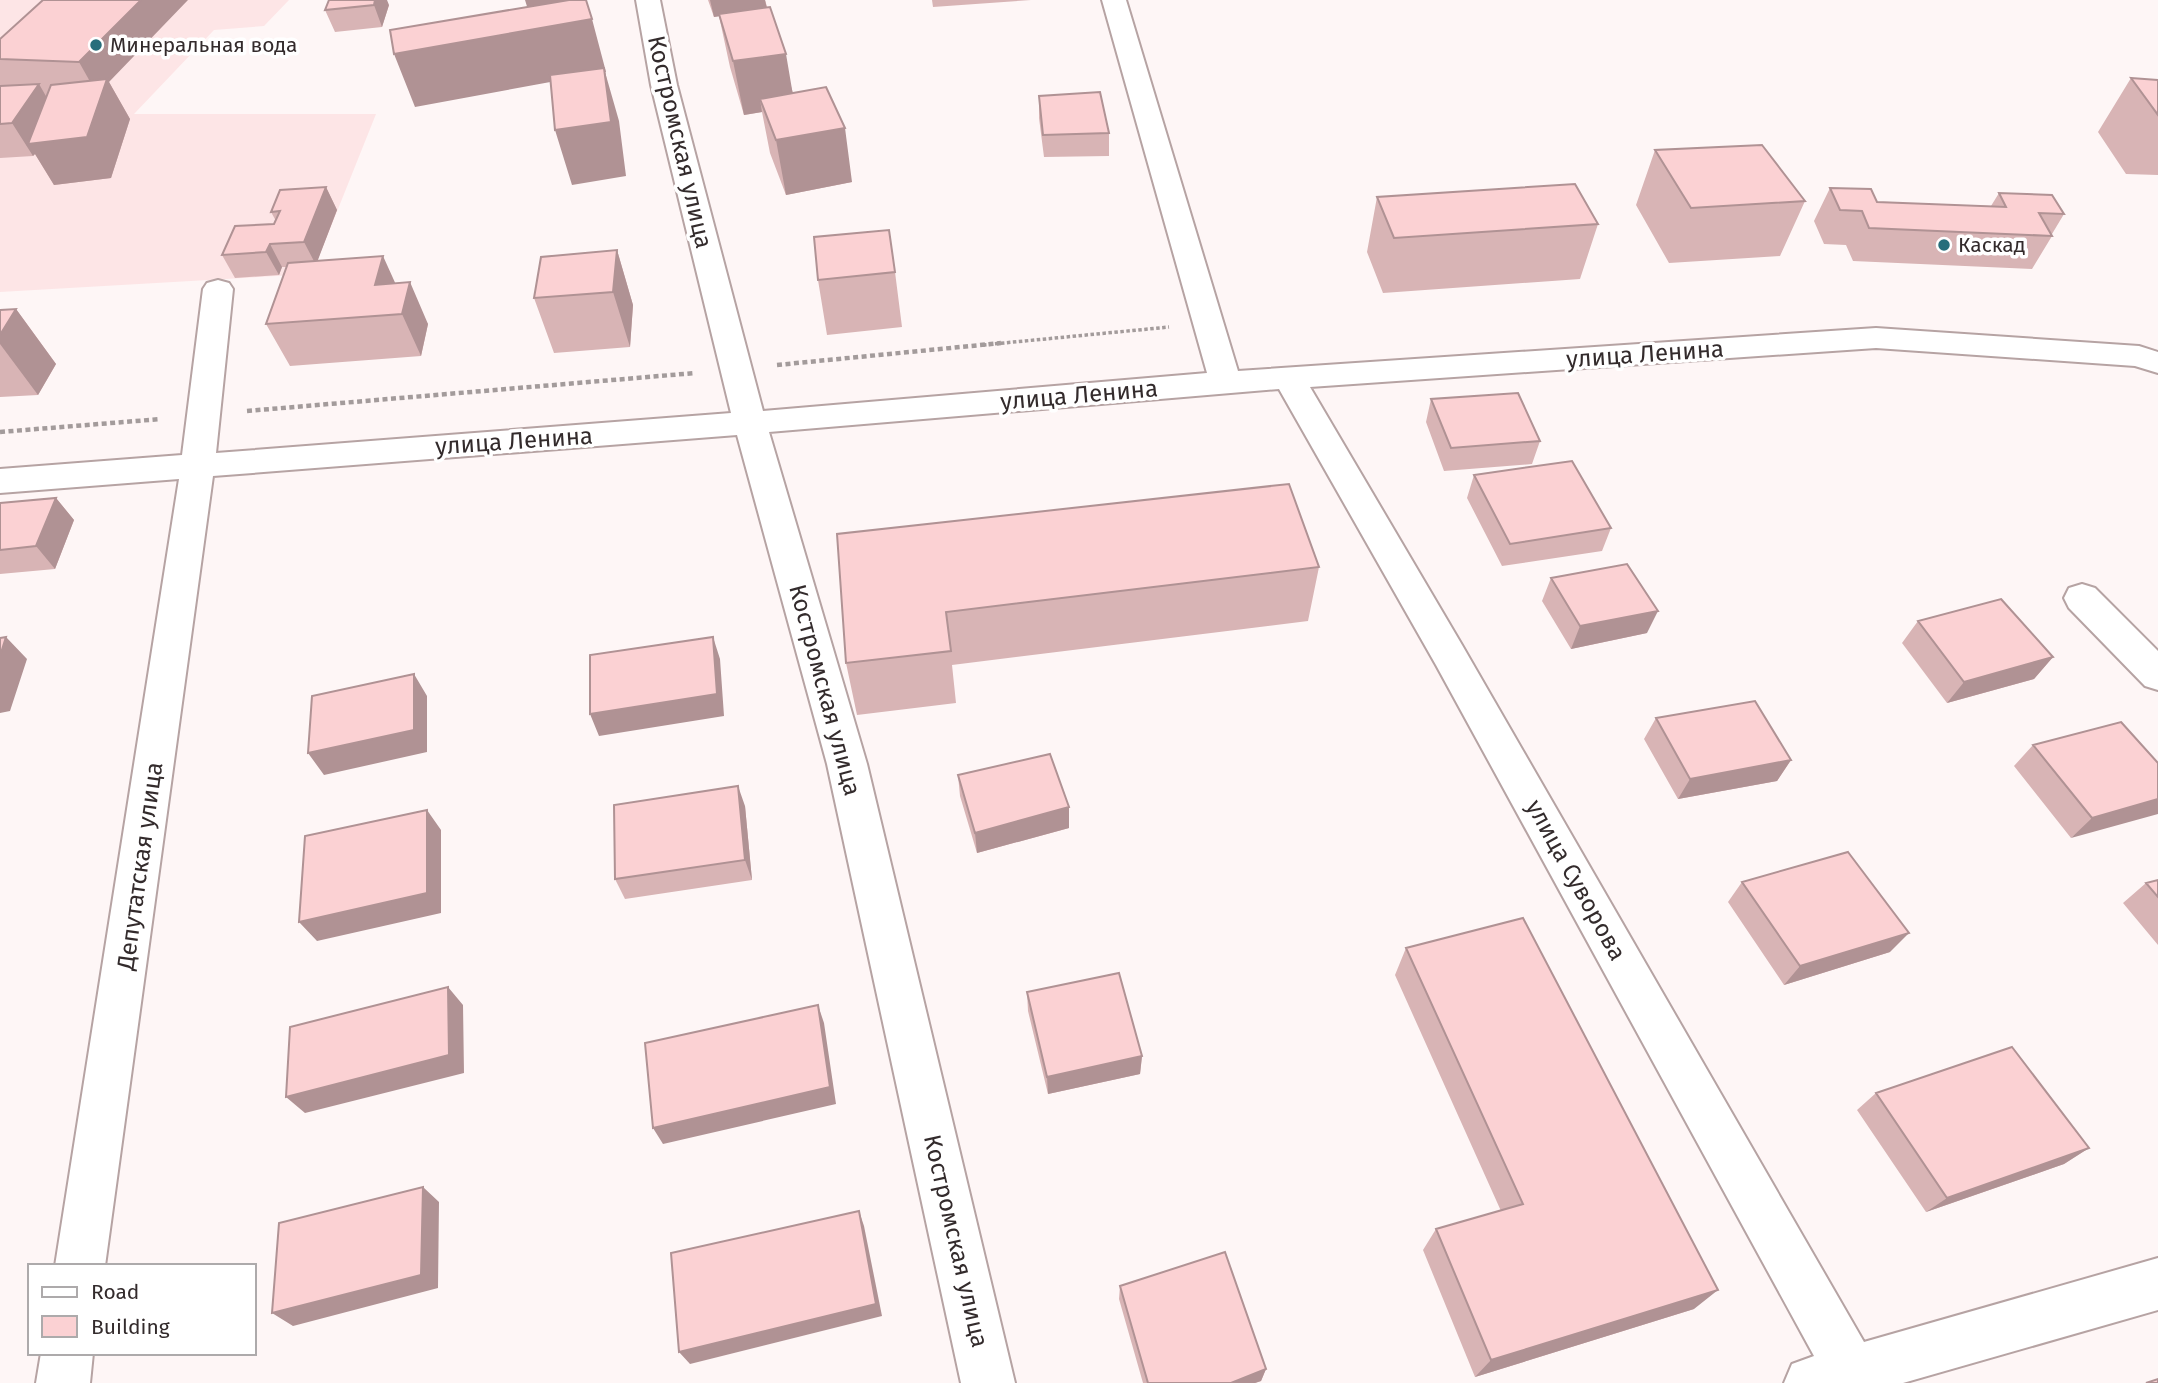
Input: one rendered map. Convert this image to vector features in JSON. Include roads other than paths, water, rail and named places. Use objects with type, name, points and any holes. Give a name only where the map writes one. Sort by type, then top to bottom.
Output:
[{"type":"street","name":"Костромская улица","points":[[648,0],[664,85],[750,423],[847,764],[988,1383]]},
{"type":"street","points":[[1114,0],[1225,382]]},
{"type":"street","name":"Депутатская улица","points":[[80,1264],[198,466],[218,289]]},
{"type":"street","name":"улица Ленина","points":[[0,481],[750,423],[1225,382],[1290,380],[1876,338],[2139,356],[2158,363]]},
{"type":"street","name":"улица Суворова","points":[[1290,380],[1456,667],[1840,1379]]},
{"type":"street","points":[[2082,598],[2158,675]]},
{"type":"street","points":[[1840,1379],[2158,1284]]},
{"type":"street","points":[[63,1383],[67,1355]]},
{"type":"place","name":"Минеральная вода","points":[[96,45]]},
{"type":"place","name":"Каскад","points":[[1944,245]]}]
